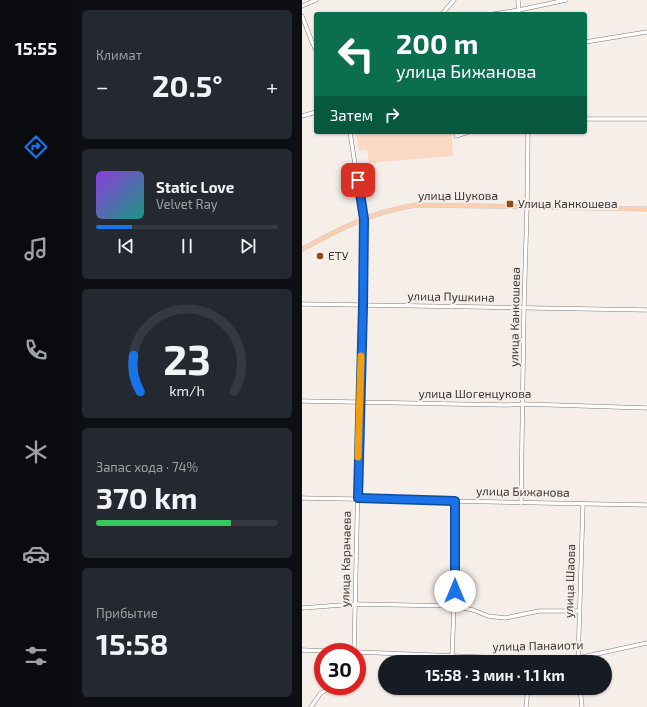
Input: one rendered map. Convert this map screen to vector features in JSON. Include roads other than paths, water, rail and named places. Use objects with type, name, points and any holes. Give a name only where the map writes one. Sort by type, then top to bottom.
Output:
[{"type":"main road","name":"улица Шукова","points":[[302,249],[364,219],[401,207],[417,205],[647,209]]},
{"type":"street","points":[[302,6],[316,0]]},
{"type":"street","points":[[444,12],[454,0]]},
{"type":"street","points":[[518,0],[519,12],[566,0]]},
{"type":"street","points":[[302,16],[314,46]]},
{"type":"street","points":[[587,42],[647,32]]},
{"type":"street","points":[[302,116],[314,113]]},
{"type":"street","points":[[587,119],[647,119]]},
{"type":"street","name":"улица Карачаева","points":[[350,134],[364,219],[355,643]]},
{"type":"street","points":[[456,136],[462,134]]},
{"type":"street","name":"улица Канкошева","points":[[521,502],[524,308],[528,207],[528,134]]},
{"type":"street","name":"улица Пушкина","points":[[302,304],[647,310]]},
{"type":"street","name":"улица Шогенцукова","points":[[302,401],[506,405],[523,404],[647,408]]},
{"type":"street","name":"улица Бижанова","points":[[302,498],[647,505]]},
{"type":"street","points":[[452,655],[455,501]]},
{"type":"street","name":"улица Шаова","points":[[578,655],[583,504]]},
{"type":"street","points":[[302,608],[355,604],[454,606],[473,610],[488,616],[505,618],[539,611],[579,612]]},
{"type":"street","name":"улица Панаиоти","points":[[598,655],[647,643]]},
{"type":"street","name":"улица Панаиоти","points":[[302,650],[314,650]]},
{"type":"street","name":"улица Панаиоти","points":[[366,652],[427,655]]},
{"type":"street","points":[[311,707],[319,695]]},
{"type":"street","points":[[526,707],[527,695]]},
{"type":"street","points":[[581,695],[582,707]]},
{"type":"place","name":"Улица Канкошева","points":[[510,204]]},
{"type":"place","name":"ЕТУ","points":[[320,256]]}]
